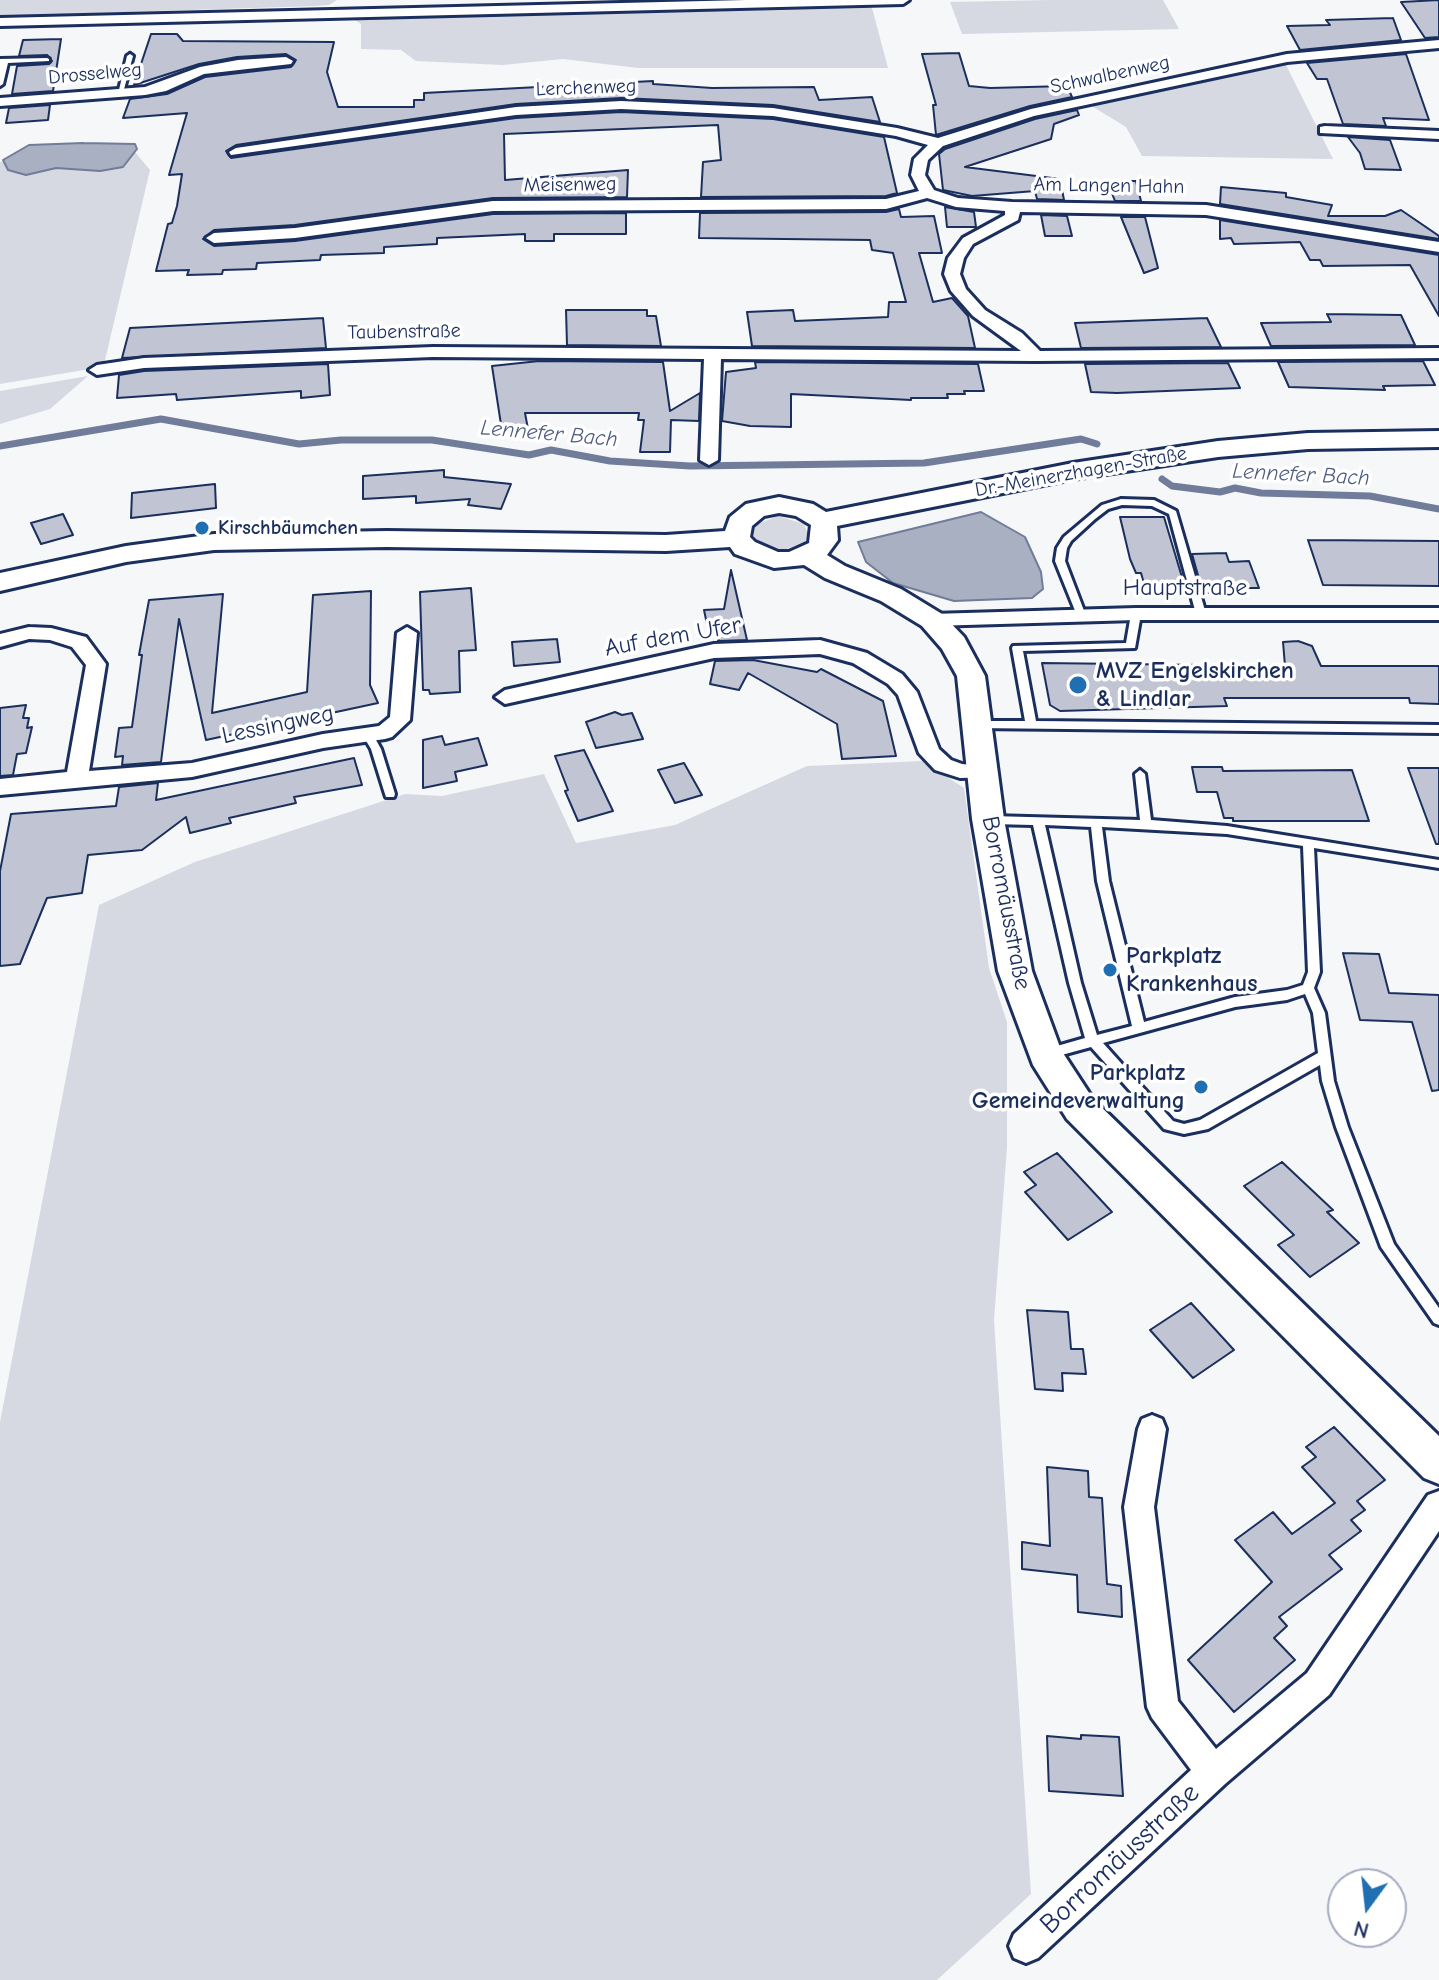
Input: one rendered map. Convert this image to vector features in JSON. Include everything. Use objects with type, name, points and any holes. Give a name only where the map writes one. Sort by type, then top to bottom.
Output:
[{"type":"main road","name":"Dr.-Meinerzhagen-Straße","points":[[822,521],[1073,471],[1218,449],[1308,441],[1439,439]]},
{"type":"main road","points":[[766,507],[804,510],[822,521],[826,530],[825,540],[819,549],[792,560],[766,558],[745,548],[737,538],[739,523],[745,516],[766,507]]},
{"type":"main road","points":[[0,582],[126,554],[214,542],[387,539],[625,544],[737,538]]},
{"type":"main road","name":"Borromäusstraße","points":[[808,555],[835,572],[891,595],[932,620],[954,644],[971,676],[988,819],[1015,971],[1045,1055],[1080,1109],[1439,1464]]},
{"type":"street","points":[[0,22],[903,0]]},
{"type":"street","name":"Schwalbenweg","points":[[938,143],[1079,102],[1287,58],[1439,44]]},
{"type":"street","name":"Drosselweg","points":[[0,102],[161,88],[240,57],[286,61]]},
{"type":"street","name":"Lerchenweg","points":[[236,152],[516,111],[621,105],[773,112],[897,132],[938,143]]},
{"type":"street","points":[[1325,130],[1439,135]]},
{"type":"street","points":[[938,143],[921,159],[918,175],[928,193],[956,202],[1012,207]]},
{"type":"street","name":"Meisenweg","points":[[214,238],[295,233],[493,206],[886,204],[928,193]]},
{"type":"street","name":"Am Langen Hahn","points":[[1036,356],[1016,337],[979,313],[959,291],[952,274],[956,258],[968,241],[1013,217],[1012,207],[1217,211],[1439,247]]},
{"type":"street","name":"Taubenstraße","points":[[97,370],[144,363],[433,352],[1036,356]]},
{"type":"street","points":[[709,460],[713,353]]},
{"type":"street","points":[[1036,356],[1439,353]]},
{"type":"street","name":"Hauptstraße","points":[[932,620],[1136,614],[1439,614]]},
{"type":"street","points":[[0,641],[29,633],[51,634],[79,642],[96,664],[77,779]]},
{"type":"street","name":"Lessingweg","points":[[0,787],[192,770],[323,741],[385,732],[400,720],[407,633]]},
{"type":"street","name":"Auf dem Ufer","points":[[505,697],[714,651],[820,647],[860,658],[895,679],[907,692],[930,753],[943,765],[982,772]]},
{"type":"street","name":"Borromäusstraße","points":[[1152,1429],[1139,1507],[1163,1707],[1213,1772]]},
{"type":"street","name":"Borromäusstraße","points":[[1026,1946],[1213,1772],[1318,1684],[1439,1505]]},
{"type":"lane","points":[[120,93],[130,56]]},
{"type":"lane","points":[[0,84],[3,61],[47,60]]},
{"type":"lane","points":[[1081,616],[1060,561],[1062,548],[1067,539],[1098,512],[1121,502],[1154,503],[1173,513],[1201,614]]},
{"type":"lane","points":[[1031,725],[1017,648],[1131,646],[1136,614]]},
{"type":"lane","points":[[978,725],[1439,729]]},
{"type":"lane","points":[[367,734],[376,749],[390,794]]},
{"type":"lane","points":[[1140,774],[1146,824]]},
{"type":"lane","points":[[988,819],[1227,830],[1439,864]]},
{"type":"lane","points":[[1038,821],[1072,970],[1092,1040],[1169,1125],[1184,1129],[1203,1125],[1324,1056]]},
{"type":"lane","points":[[1096,823],[1103,881],[1139,1029]]},
{"type":"lane","points":[[1308,842],[1314,972],[1308,988],[1319,1013],[1328,1081],[1342,1127],[1388,1247],[1439,1319]]},
{"type":"lane","points":[[1045,1055],[1235,1002],[1287,995],[1308,988]]},
{"type":"shaded area","points":[[0,0],[337,0],[329,5],[316,6],[0,16]]},
{"type":"shaded area","points":[[1163,0],[1179,29],[962,34],[950,2]]},
{"type":"shaded area","points":[[871,4],[888,68],[638,68],[563,59],[503,65],[416,61],[401,50],[361,49],[361,24],[350,17]]},
{"type":"shaded area","points":[[1285,63],[1333,159],[1142,156],[1126,127],[1090,105]]},
{"type":"shaded area","points":[[135,152],[150,170],[105,360],[96,368],[0,384],[0,162]]},
{"type":"shaded area","points":[[88,376],[50,409],[0,424],[0,391]]},
{"type":"shaded area","points":[[778,516],[804,524],[809,536],[806,541],[782,551],[756,543],[752,531],[755,525]]},
{"type":"shaded area","points":[[923,761],[964,788],[989,968],[1007,1022],[1007,1147],[994,1320],[1031,1894],[937,1980],[0,1980],[0,1422],[99,905],[195,862],[405,794],[442,796],[544,774],[576,843],[675,825],[807,766]]},
{"type":"water","points":[[135,144],[137,149],[123,167],[100,171],[56,168],[26,175],[8,170],[3,160],[29,145]]},
{"type":"water","points":[[981,512],[1025,537],[1041,572],[1043,589],[1032,598],[954,601],[893,583],[866,562],[858,542]]},
{"type":"building","points":[[1439,0],[1439,37],[1425,38],[1401,2]]},
{"type":"building","points":[[1393,18],[1401,40],[1300,50],[1287,26],[1330,25],[1326,20]]},
{"type":"building","points":[[151,34],[177,34],[183,41],[334,42],[327,72],[338,107],[414,107],[414,100],[424,100],[424,93],[653,81],[653,84],[712,88],[814,87],[819,100],[872,97],[880,122],[773,105],[621,98],[516,104],[236,145],[226,151],[231,158],[516,118],[621,112],[773,119],[884,137],[897,193],[886,196],[701,197],[703,162],[721,160],[718,125],[504,134],[505,180],[628,170],[627,197],[493,198],[295,225],[214,230],[203,239],[214,246],[295,241],[493,214],[626,213],[626,234],[554,234],[554,241],[525,241],[525,234],[437,238],[437,244],[384,247],[384,253],[321,255],[320,260],[257,263],[256,269],[223,270],[222,274],[187,275],[189,270],[156,271],[168,224],[172,223],[177,206],[182,174],[169,175],[187,113],[123,118],[130,99],[167,94],[205,77],[291,67],[296,60],[286,54],[237,57],[199,64],[134,85]]},
{"type":"building","points":[[61,39],[53,91],[12,94],[17,66],[49,64],[52,61],[47,55],[19,56],[23,40]]},
{"type":"building","points":[[959,53],[969,86],[1067,86],[1072,97],[1030,106],[936,135],[933,105],[936,105],[922,54]]},
{"type":"building","points":[[1406,54],[1429,120],[1383,118],[1386,126],[1343,124],[1327,79],[1317,79],[1307,63]]},
{"type":"building","points":[[50,105],[48,120],[6,123],[9,108]]},
{"type":"building","points":[[1077,110],[1079,115],[1054,124],[1051,139],[965,167],[1060,179],[1064,200],[1037,199],[1035,191],[972,196],[943,190],[939,154],[945,149],[1035,119]]},
{"type":"building","points":[[1348,137],[1390,140],[1401,170],[1365,169],[1360,153]]},
{"type":"building","points":[[1107,181],[1136,181],[1141,201],[1115,201]]},
{"type":"building","points":[[1221,187],[1286,193],[1286,197],[1332,205],[1328,216],[1385,216],[1401,210],[1439,239],[1220,204]]},
{"type":"building","points":[[945,207],[974,212],[976,227],[947,227]]},
{"type":"building","points":[[899,209],[901,217],[934,216],[942,253],[919,253],[933,302],[952,298],[968,316],[975,348],[752,346],[747,312],[793,310],[795,321],[888,317],[889,302],[906,302],[893,253],[872,250],[870,240],[699,238],[700,213],[886,212]]},
{"type":"building","points":[[1041,215],[1067,216],[1072,236],[1045,236]]},
{"type":"building","points":[[1121,217],[1145,217],[1158,268],[1144,273]]},
{"type":"building","points":[[1220,220],[1439,255],[1439,316],[1410,265],[1323,266],[1320,260],[1310,260],[1300,242],[1234,244],[1231,238],[1220,239]]},
{"type":"building","points":[[566,310],[647,310],[647,316],[656,316],[661,346],[567,345]]},
{"type":"building","points":[[1327,314],[1401,315],[1415,345],[1271,346],[1261,323],[1331,322]]},
{"type":"building","points":[[323,318],[326,348],[122,358],[130,328]]},
{"type":"building","points":[[1207,318],[1221,347],[1081,348],[1075,323]]},
{"type":"building","points":[[539,361],[663,362],[670,411],[700,393],[699,421],[671,420],[670,452],[640,452],[644,420],[638,420],[639,413],[525,413],[528,429],[502,431],[492,366]]},
{"type":"building","points":[[1423,361],[1435,385],[1383,386],[1385,390],[1289,387],[1278,362]]},
{"type":"building","points":[[755,362],[978,364],[984,391],[947,394],[948,398],[911,400],[791,394],[791,427],[750,426],[722,421],[726,372],[756,368]]},
{"type":"building","points":[[1228,363],[1240,388],[1117,393],[1091,392],[1085,364]]},
{"type":"building","points":[[328,364],[330,395],[301,398],[301,391],[177,400],[176,394],[117,398],[119,375],[144,371]]},
{"type":"building","points":[[444,470],[444,477],[511,484],[501,509],[468,505],[470,499],[416,503],[416,496],[363,499],[363,476]]},
{"type":"building","points":[[215,484],[216,508],[131,518],[132,493]]},
{"type":"building","points":[[63,514],[73,535],[41,544],[31,523]]},
{"type":"building","points":[[1120,517],[1164,517],[1187,594],[1147,594],[1141,573],[1136,573],[1130,559]]},
{"type":"building","points":[[1308,540],[1439,541],[1439,586],[1323,585]]},
{"type":"building","points":[[1226,553],[1229,562],[1249,561],[1259,588],[1232,588],[1234,593],[1203,593],[1192,554]]},
{"type":"building","points":[[731,570],[747,640],[718,641],[720,633],[709,634],[704,610],[724,609]]},
{"type":"building","points":[[471,588],[476,650],[459,651],[460,692],[430,694],[429,690],[423,690],[420,592]]},
{"type":"building","points":[[371,591],[370,685],[378,703],[206,740],[179,619],[161,762],[122,765],[123,756],[115,757],[119,728],[132,727],[142,655],[139,655],[149,600],[223,594],[212,713],[307,692],[313,595]]},
{"type":"building","points":[[557,639],[560,662],[514,666],[512,642]]},
{"type":"building","points":[[1298,641],[1312,646],[1321,666],[1439,666],[1439,704],[1410,703],[1409,698],[1224,698],[1227,706],[1060,711],[1050,705],[1042,663],[1285,666],[1283,642]]},
{"type":"building","points":[[753,660],[817,672],[821,669],[883,701],[896,756],[842,759],[837,724],[748,673],[739,690],[710,684],[715,661]]},
{"type":"building","points":[[26,705],[23,718],[29,718],[27,728],[32,727],[26,753],[17,754],[13,775],[0,776],[0,708]]},
{"type":"building","points":[[615,712],[622,715],[632,713],[643,739],[596,748],[586,722]]},
{"type":"building","points":[[442,736],[445,745],[478,738],[487,765],[455,772],[457,781],[423,788],[423,740]]},
{"type":"building","points":[[584,750],[613,811],[578,821],[555,756]]},
{"type":"building","points":[[354,758],[362,785],[294,797],[296,803],[229,818],[231,823],[190,833],[186,817],[142,850],[88,855],[82,893],[47,898],[20,964],[0,966],[0,871],[11,814],[116,806],[119,787],[158,783],[156,800]]},
{"type":"building","points":[[684,763],[702,795],[675,803],[658,770]]},
{"type":"building","points":[[1192,767],[1222,767],[1223,771],[1352,770],[1369,821],[1233,821],[1233,818],[1224,818],[1217,792],[1197,792]]},
{"type":"building","points":[[1408,768],[1439,768],[1439,844],[1436,844]]},
{"type":"building","points":[[1343,953],[1379,954],[1389,993],[1439,995],[1439,1090],[1432,1091],[1412,1022],[1360,1020]]},
{"type":"building","points":[[1057,1153],[1112,1212],[1068,1240],[1025,1192],[1036,1185],[1024,1172]]},
{"type":"building","points":[[1282,1162],[1333,1210],[1327,1212],[1359,1243],[1310,1277],[1278,1245],[1294,1235],[1244,1186]]},
{"type":"building","points":[[1191,1303],[1234,1350],[1193,1378],[1150,1330]]},
{"type":"building","points":[[1027,1310],[1068,1312],[1071,1349],[1083,1349],[1086,1374],[1062,1373],[1063,1391],[1035,1389]]},
{"type":"building","points":[[1334,1427],[1385,1480],[1357,1501],[1365,1510],[1351,1520],[1361,1531],[1329,1555],[1342,1569],[1279,1617],[1287,1626],[1274,1638],[1295,1660],[1234,1712],[1188,1660],[1272,1582],[1235,1540],[1273,1512],[1292,1534],[1335,1503],[1302,1467],[1316,1457],[1306,1447]]},
{"type":"building","points":[[1047,1467],[1088,1471],[1089,1497],[1102,1498],[1107,1584],[1121,1586],[1122,1617],[1078,1612],[1077,1575],[1022,1569],[1022,1542],[1050,1546]]},
{"type":"building","points":[[1081,1735],[1119,1737],[1123,1796],[1049,1791],[1047,1736],[1081,1739]]},
{"type":"waterway","name":"Lennefer Bach","points":[[0,446],[161,419],[299,444],[341,440],[432,440],[529,455],[551,450],[610,461],[690,466],[924,463],[1081,439],[1097,444]]},
{"type":"waterway","name":"Lennefer Bach","points":[[1162,479],[1172,486],[1220,492],[1235,488],[1261,493],[1370,496],[1439,509]]},
{"type":"place","name":"Kirschbäumchen","points":[[202,528]]},
{"type":"place","name":"MVZ Engelskirchen & Lindlar","points":[[1078,685]]},
{"type":"place","name":"Parkplatz Krankenhaus","points":[[1110,970]]},
{"type":"place","name":"Parkplatz Gemeindeverwaltung","points":[[1201,1087]]}]
